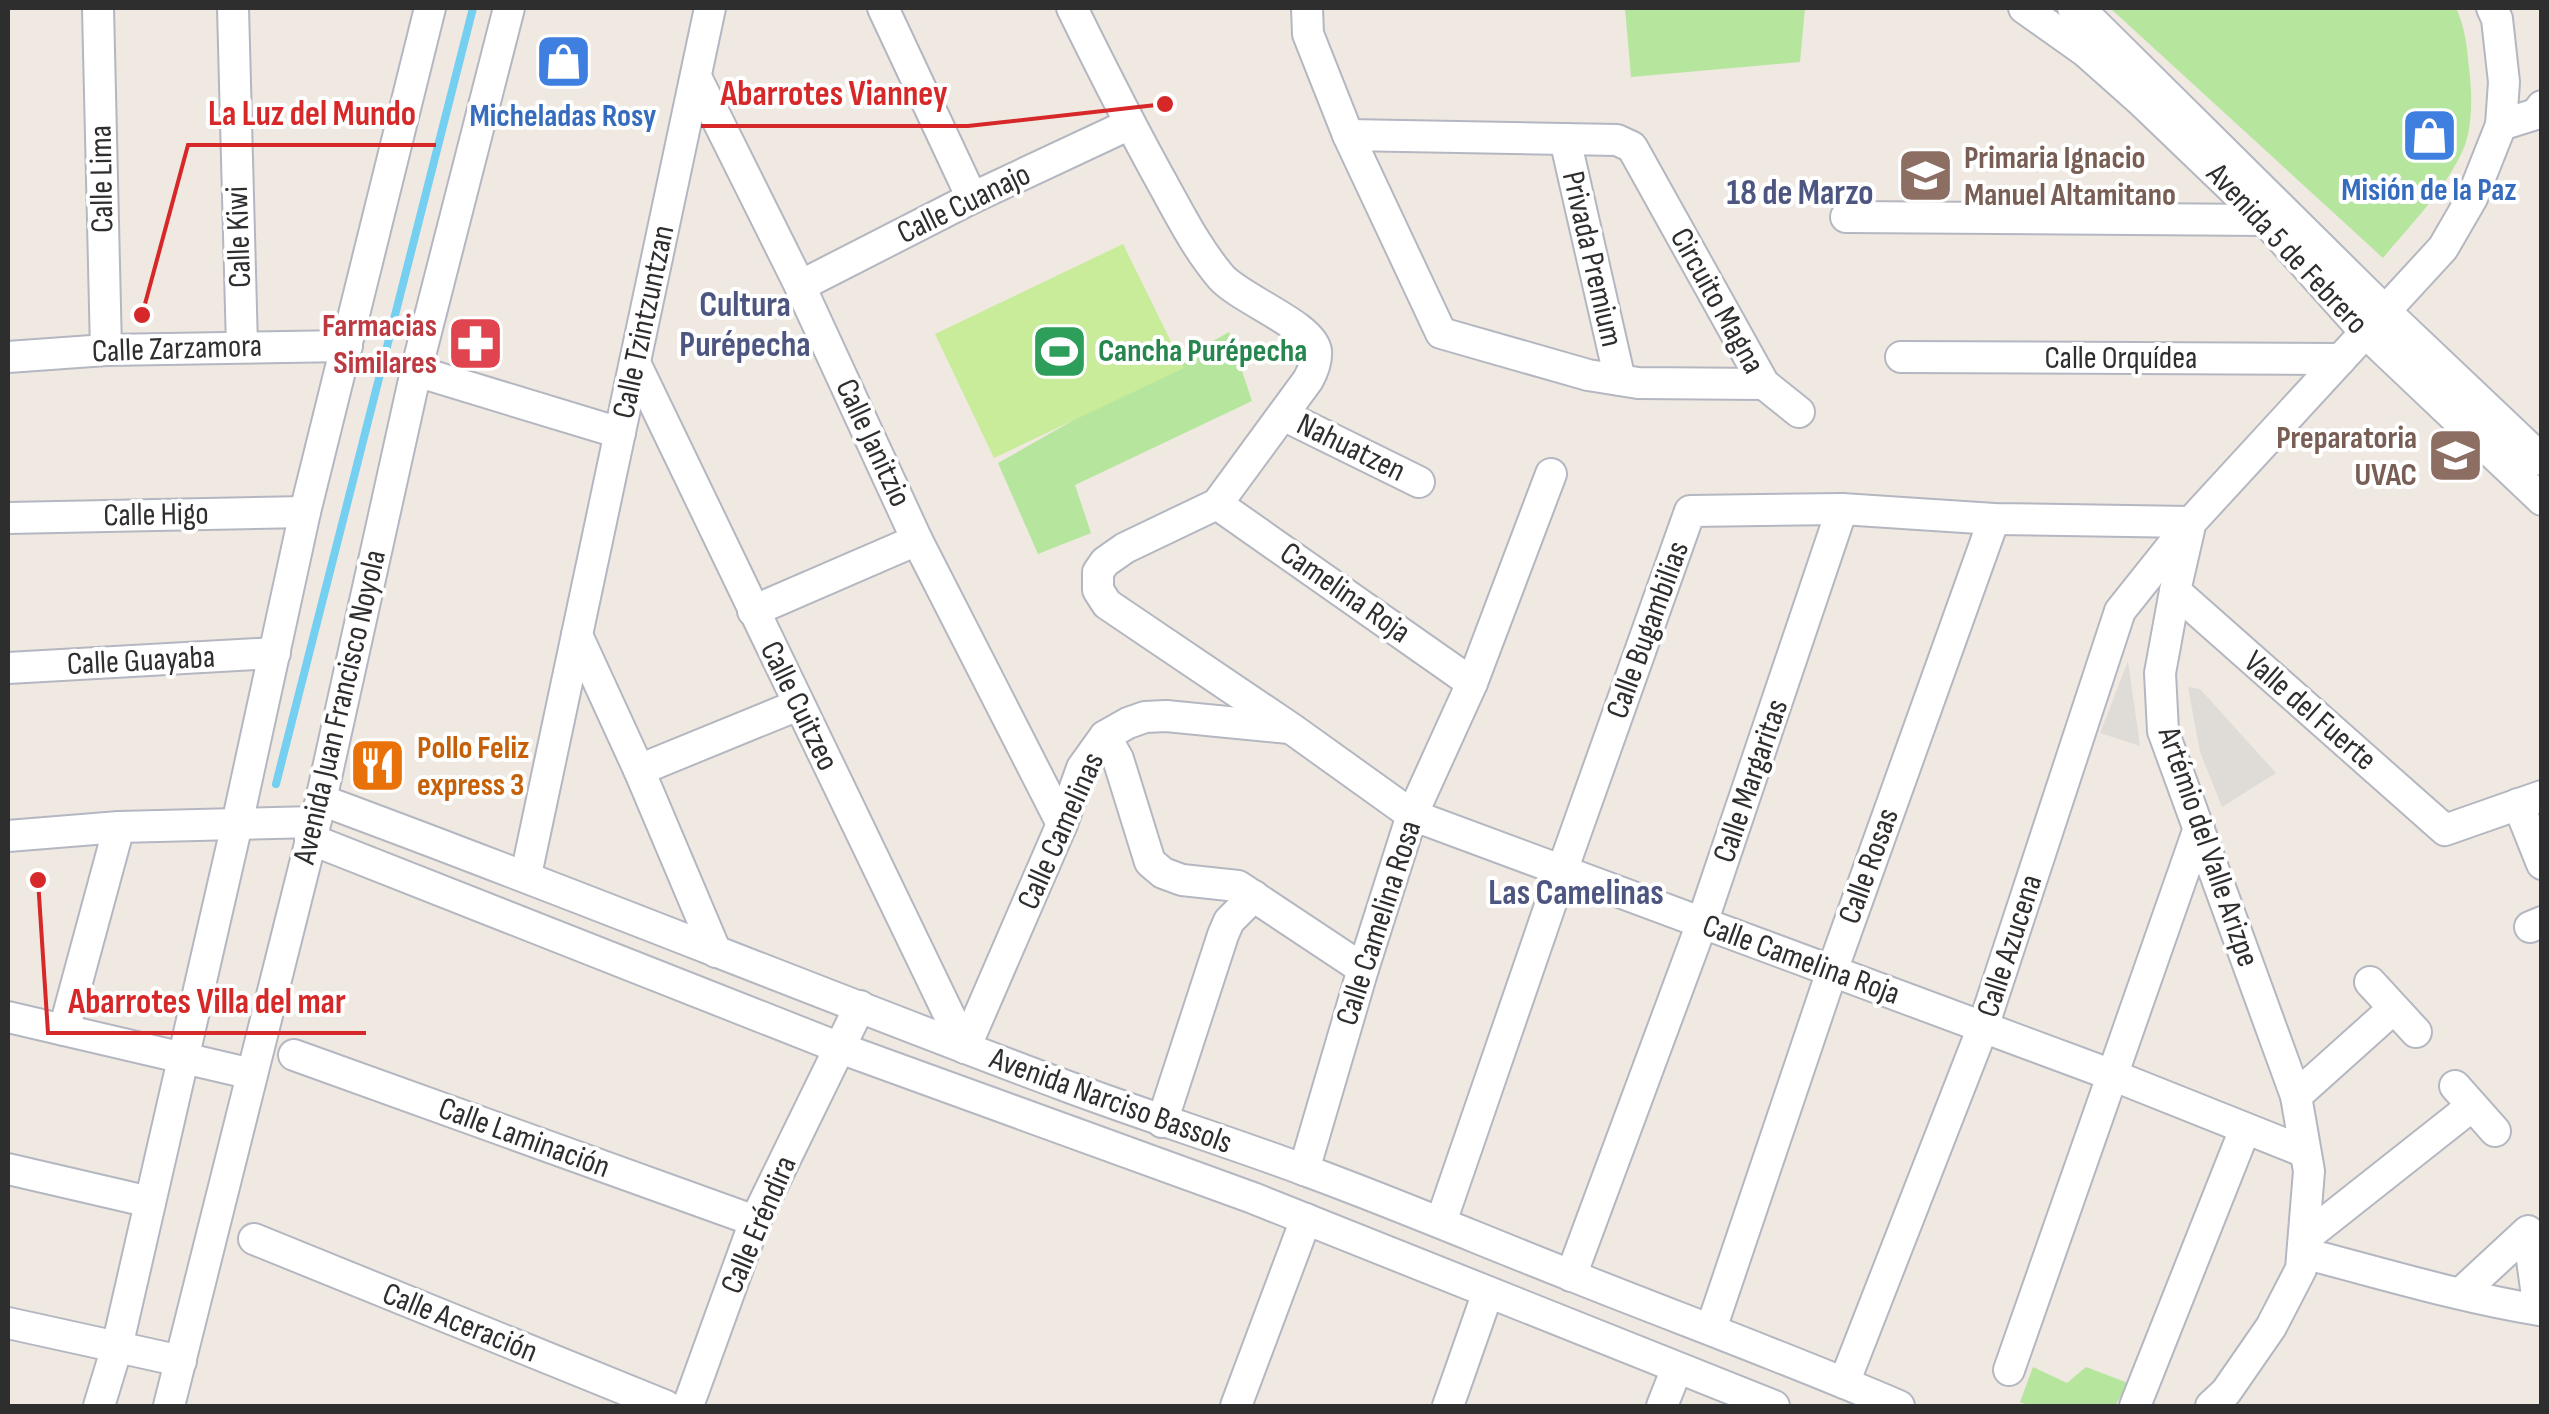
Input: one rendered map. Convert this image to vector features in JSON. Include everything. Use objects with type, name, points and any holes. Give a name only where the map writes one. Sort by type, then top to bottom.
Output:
[{"type":"street","name":"Calle Lima","points":[[98,8],[106,350]]},
{"type":"street","name":"Calle Kiwi","points":[[233,8],[242,347]]},
{"type":"street","points":[[99,1406],[238,824],[305,512],[430,8]]},
{"type":"street","name":"Avenida Juan Francisco Noyola","points":[[169,1406],[315,820],[416,371],[508,8]]},
{"type":"street","name":"Calle Tzintzuntzan","points":[[526,875],[710,8]]},
{"type":"street","points":[[882,8],[972,198]]},
{"type":"street","points":[[1072,8],[1200,250],[1224,281],[1308,334],[1316,348],[1315,365],[1308,380],[1217,504]]},
{"type":"street","name":"Circuito Magna","points":[[1307,8],[1308,34],[1348,135],[1441,333],[1588,375],[1638,383],[1764,384],[1632,147],[1617,140],[1348,135]]},
{"type":"street","name":"Avenida 5 de Febrero","points":[[2024,8],[2086,52],[2140,100],[2376,323],[2539,451]]},
{"type":"street","name":"Avenida 5 de Febrero","points":[[2072,8],[2093,22],[2542,500]]},
{"type":"street","name":"Artémio del Valle Arizpe","points":[[2211,1406],[2226,1392],[2271,1327],[2300,1270],[2309,1172],[2296,1096],[2163,730],[2160,673],[2174,591],[2191,522],[2444,248],[2472,198],[2501,126],[2504,82],[2497,19],[2492,8]]},
{"type":"street","name":"Calle Janitzio","points":[[696,77],[800,286],[918,540],[1062,824]]},
{"type":"street","points":[[2501,126],[2540,111]]},
{"type":"street","name":"Calle Cuanajo","points":[[800,286],[972,198],[1130,124]]},
{"type":"street","name":"Privada Premium","points":[[1565,139],[1620,380]]},
{"type":"street","points":[[1846,217],[2265,220]]},
{"type":"street","name":"Calle Zarzamora","points":[[8,358],[106,350],[347,346]]},
{"type":"street","name":"Calle Orquídea","points":[[1901,356],[2341,359]]},
{"type":"street","name":"Calle Cuitzeo","points":[[635,363],[965,1048]]},
{"type":"street","points":[[416,371],[620,433]]},
{"type":"street","points":[[1764,384],[1799,412]]},
{"type":"street","name":"Nahuatzen","points":[[1283,414],[1419,482]]},
{"type":"street","name":"Calle Camelina Rosa","points":[[1304,1170],[1362,969],[1412,816],[1472,683],[1551,474]]},
{"type":"street","name":"Camelina Roja","points":[[1217,504],[1472,683]]},
{"type":"street","name":"Calle Camelina Roja","points":[[1217,504],[1125,548],[1105,562],[1098,572],[1098,590],[1107,604],[1292,728],[1412,816],[2112,1075],[2305,1152]]},
{"type":"street","name":"Calle Bugambilias","points":[[1441,1222],[1690,511],[1842,509],[1994,518],[2191,522]]},
{"type":"street","name":"Calle Margaritas","points":[[1571,1276],[1702,923],[1842,509]]},
{"type":"street","name":"Calle Higo","points":[[8,518],[305,512]]},
{"type":"street","name":"Calle Rosas","points":[[1711,1329],[1832,971],[1994,518]]},
{"type":"street","name":"Calle Azucena","points":[[1844,1383],[1983,1028],[2120,611],[2191,522]]},
{"type":"street","name":"Calle Janitzio","points":[[753,610],[918,540]]},
{"type":"street","name":"Valle del Fuerte","points":[[2174,591],[2445,830],[2530,800]]},
{"type":"street","points":[[577,635],[716,952]]},
{"type":"street","name":"Calle Guayaba","points":[[8,668],[275,653]]},
{"type":"street","points":[[639,770],[798,704]]},
{"type":"street","name":"Calle Camelinas","points":[[965,1048],[1062,824],[1082,768],[1105,736],[1144,717],[1166,716],[1292,728]]},
{"type":"street","points":[[1105,736],[1118,759],[1150,862],[1163,874],[1238,886],[1362,969]]},
{"type":"street","points":[[2530,800],[2542,864]]},
{"type":"street","points":[[8,836],[118,827],[315,820]]},
{"type":"street","name":"Avenida Narciso Bassols","points":[[315,820],[526,875],[965,1048],[1441,1222],[1898,1406]]},
{"type":"street","name":"Avenida Narciso Bassols","points":[[315,820],[840,1048],[1254,1198],[1774,1406]]},
{"type":"street","points":[[64,1030],[118,827]]},
{"type":"street","points":[[2009,1370],[2199,828]]},
{"type":"street","points":[[1162,1122],[1229,921],[1254,896]]},
{"type":"street","points":[[2370,982],[2416,1032]]},
{"type":"street","name":"Calle Eréndira","points":[[688,1406],[755,1221],[860,1006]]},
{"type":"street","points":[[2296,1096],[2393,1008]]},
{"type":"street","points":[[8,1017],[252,1074]]},
{"type":"street","name":"Calle Laminación","points":[[294,1056],[755,1221]]},
{"type":"street","points":[[2462,1294],[2304,1245],[2464,1096],[2494,1131]]},
{"type":"street","points":[[2135,1406],[2245,1128]]},
{"type":"street","points":[[8,1169],[150,1202]]},
{"type":"street","points":[[1236,1406],[1306,1220]]},
{"type":"street","name":"Calle Aceración","points":[[254,1239],[666,1406]]},
{"type":"street","points":[[1448,1406],[1488,1292]]},
{"type":"street","points":[[8,1323],[181,1361]]},
{"type":"street","points":[[1662,1406],[1677,1368]]},
{"type":"green space","points":[[1625,8],[1805,8],[1800,62],[1631,77]]},
{"type":"green space","points":[[2110,8],[2456,8],[2465,37],[2471,86],[2471,117],[2465,145],[2439,190],[2383,258]]},
{"type":"green space","name":"Cancha Purépecha","points":[[1123,244],[1184,368],[994,458],[935,334]]},
{"type":"green space","points":[[1229,332],[1252,401],[1075,485],[1091,533],[1038,554],[998,463]]},
{"type":"green space","points":[[2033,1367],[2067,1383],[2086,1367],[2128,1383],[2115,1406],[2029,1406],[2020,1402]]},
{"type":"shaded area","points":[[2128,661],[2140,746],[2100,733]]},
{"type":"shaded area","points":[[2188,687],[2200,689],[2276,773],[2222,807],[2200,752]]},
{"type":"waterway","points":[[276,784],[473,8]]},
{"type":"place","name":"Micheladas Rosy","points":[[563,62]]},
{"type":"place","name":"Abarrotes Vianney","points":[[1165,104]]},
{"type":"place","name":"Misión de la Paz","points":[[2429,136]]},
{"type":"place","name":"Primaria Ignacio Manuel Altamitano","points":[[1925,176]]},
{"type":"place","name":"La Luz del Mundo","points":[[142,315]]},
{"type":"place","name":"Farmacias Similares","points":[[476,344]]},
{"type":"place","name":"Cancha Purépecha","points":[[1059,351]]},
{"type":"place","name":"Preparatoria UVAC","points":[[2456,456]]},
{"type":"place","name":"Pollo Feliz express 3","points":[[378,766]]},
{"type":"place","name":"Abarrotes Villa del mar","points":[[38,880]]},
{"type":"district","name":"18 de Marzo","points":[[1800,193]]},
{"type":"district","name":"Cultura Purépecha","points":[[745,325]]},
{"type":"district","name":"Las Camelinas","points":[[1576,893]]}]
